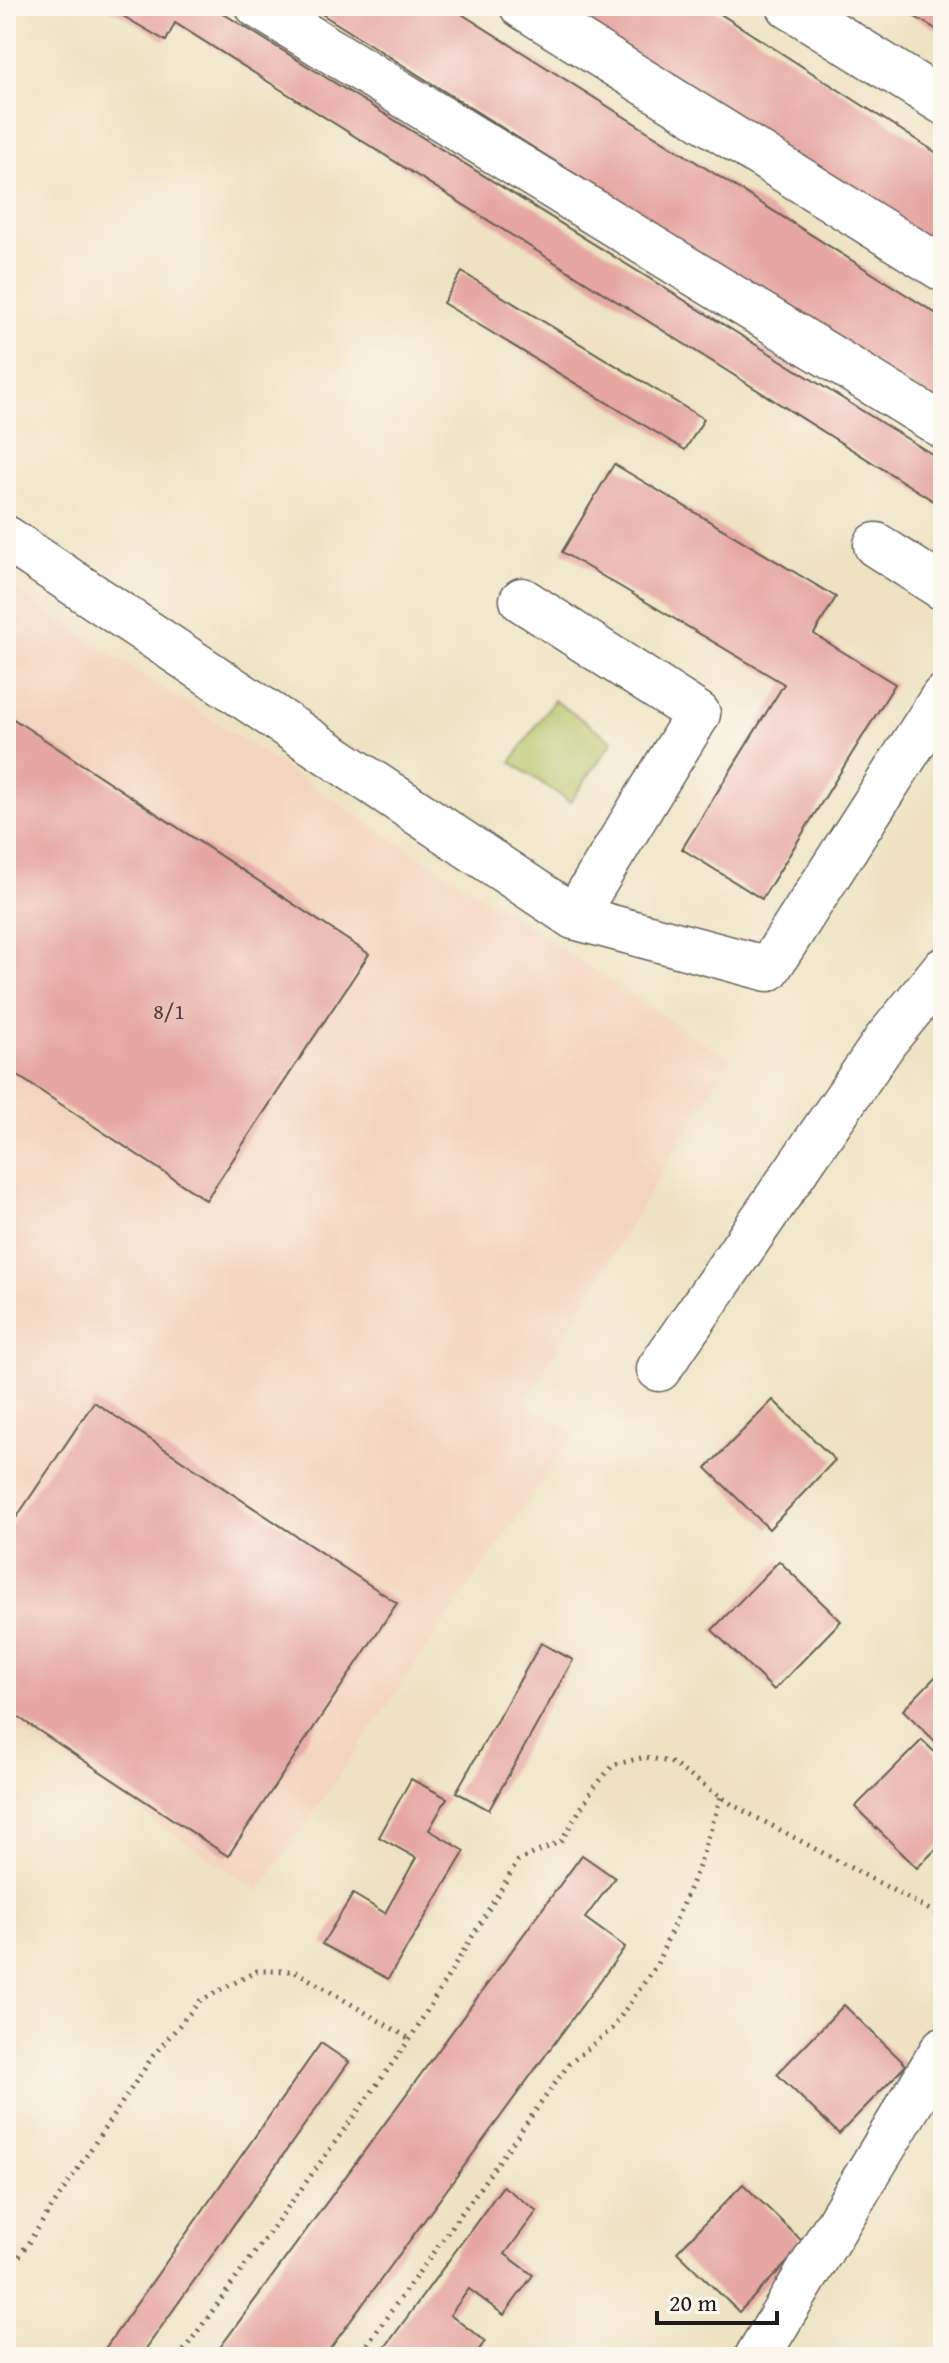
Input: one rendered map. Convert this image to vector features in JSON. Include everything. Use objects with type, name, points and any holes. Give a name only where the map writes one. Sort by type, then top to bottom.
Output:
[{"type":"street","points":[[258,6],[943,426]]},
{"type":"street","points":[[522,6],[943,269]]},
{"type":"street","points":[[789,6],[943,102]]},
{"type":"street","points":[[6,538],[574,917],[768,969],[943,697]]},
{"type":"street","points":[[876,545],[943,588]]},
{"type":"street","points":[[522,600],[698,714],[574,917]]},
{"type":"street","points":[[659,1369],[886,1040],[943,970]]},
{"type":"street","points":[[757,2357],[943,2049]]},
{"type":"path","points":[[179,2357],[410,2039],[518,1861],[561,1841],[592,1790],[613,1765],[645,1757],[670,1762],[721,1797],[943,1917]]},
{"type":"path","points":[[358,2357],[569,2064],[612,2029],[657,1964],[699,1866],[721,1797]]},
{"type":"path","points":[[6,2276],[153,2056],[200,2001],[257,1971],[295,1971],[410,2039]]},
{"type":"shaded area","points":[[6,585],[729,1059],[525,1402],[575,1434],[259,1891],[6,1721]]},
{"type":"green space","points":[[554,700],[613,741],[570,802],[511,762]]},
{"type":"building","points":[[106,6],[211,6],[943,461],[943,507],[175,23],[166,41]]},
{"type":"building","points":[[309,6],[449,6],[943,318],[943,406]]},
{"type":"building","points":[[561,6],[708,6],[943,157],[943,251]]},
{"type":"building","points":[[896,6],[943,6],[943,33]]},
{"type":"building","points":[[462,272],[704,419],[685,450],[443,303]]},
{"type":"building","points":[[614,464],[836,597],[814,634],[895,684],[762,899],[682,849],[784,684],[562,552]]},
{"type":"building","points":[[6,714],[369,954],[206,1200],[6,1068]]},
{"type":"building","points":[[773,1400],[835,1460],[769,1529],[706,1468]]},
{"type":"building","points":[[94,1402],[397,1603],[228,1856],[6,1709],[6,1533]]},
{"type":"building","points":[[779,1561],[841,1621],[774,1690],[712,1630]]},
{"type":"building","points":[[541,1643],[573,1660],[489,1810],[456,1792]]},
{"type":"building","points":[[943,1669],[943,1749],[903,1710]]},
{"type":"building","points":[[922,1740],[943,1760],[943,1842],[917,1868],[855,1807]]},
{"type":"building","points":[[411,1779],[447,1798],[429,1830],[465,1851],[388,1979],[322,1944],[353,1894],[385,1913],[416,1858],[379,1837]]},
{"type":"building","points":[[582,1855],[615,1878],[585,1918],[625,1947],[324,2357],[213,2357]]},
{"type":"building","points":[[844,2005],[906,2065],[839,2134],[777,2074]]},
{"type":"building","points":[[321,2043],[349,2062],[140,2357],[99,2357]]},
{"type":"building","points":[[743,2184],[805,2244],[739,2312],[677,2252]]},
{"type":"building","points":[[503,2186],[537,2211],[505,2254],[533,2275],[504,2315],[469,2289],[450,2315],[485,2341],[474,2357],[378,2357]]}]
